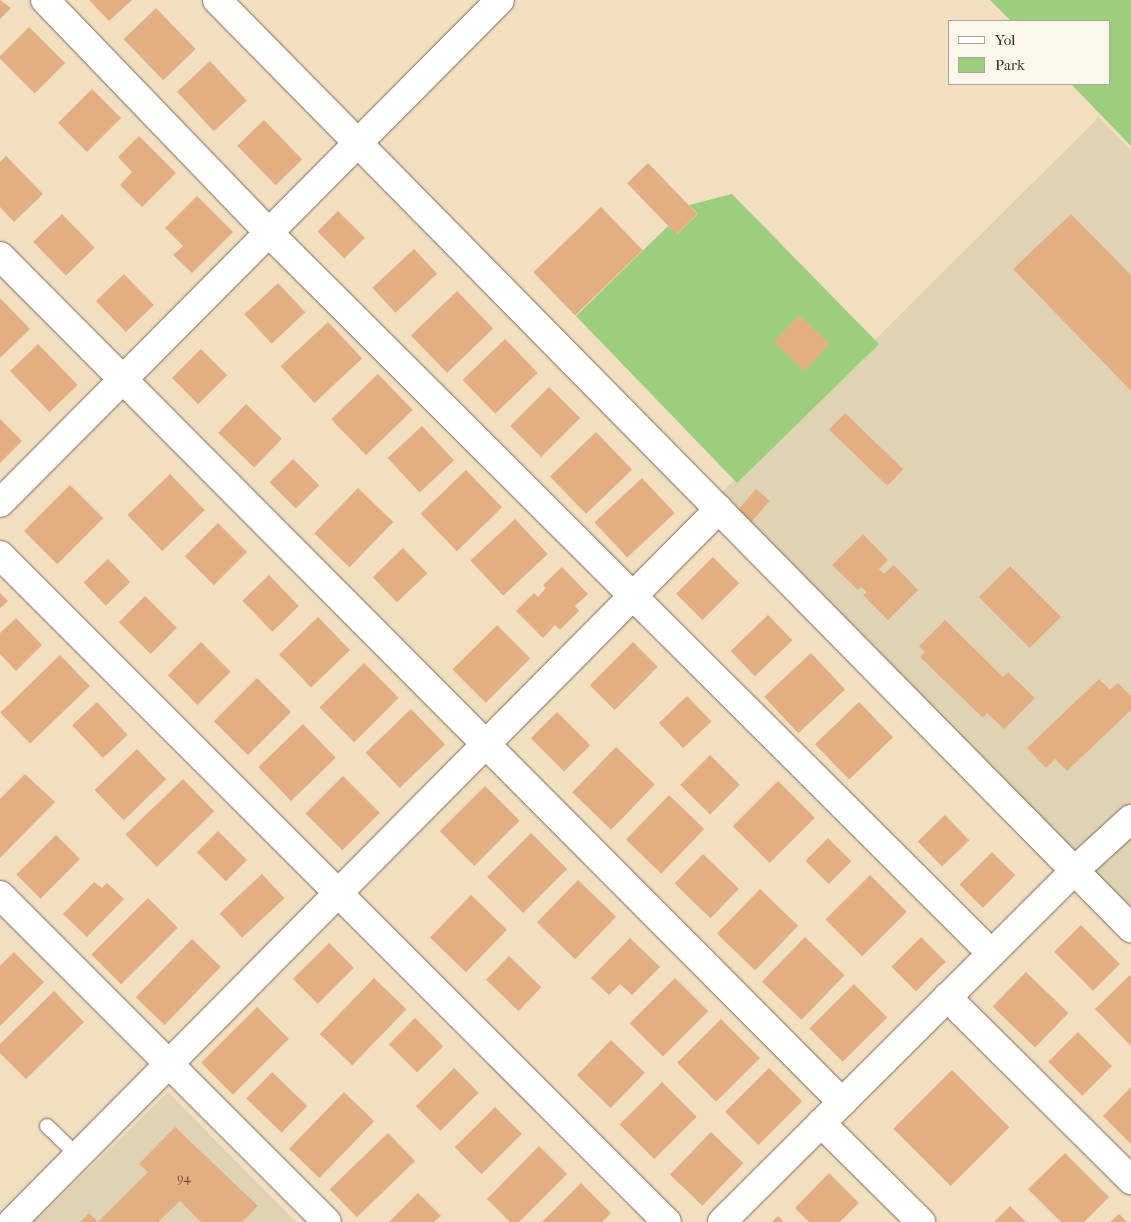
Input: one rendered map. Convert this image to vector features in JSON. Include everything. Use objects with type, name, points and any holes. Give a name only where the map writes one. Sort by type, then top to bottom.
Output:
[{"type":"street","points":[[45,0],[269,233],[991,953]]},
{"type":"street","points":[[217,0],[359,142],[1131,928]]},
{"type":"street","points":[[0,504],[500,0]]},
{"type":"street","points":[[0,256],[842,1102]]},
{"type":"street","points":[[12,1222],[719,509]]},
{"type":"street","points":[[0,555],[667,1222]]},
{"type":"street","points":[[722,1222],[1074,871],[1131,819]]},
{"type":"street","points":[[0,895],[327,1222]]},
{"type":"street","points":[[947,997],[1131,1180]]},
{"type":"street","points":[[821,1123],[921,1222]]},
{"type":"lane","points":[[47,1126],[77,1155]]},
{"type":"shaded area","points":[[1099,117],[1131,151],[1131,927],[707,507]]},
{"type":"shaded area","points":[[168,1092],[296,1222],[34,1222]]},
{"type":"green space","points":[[990,0],[1131,0],[1131,146],[1072,85],[1111,85],[1111,20],[1010,20]]},
{"type":"green space","points":[[732,194],[879,344],[737,483],[576,316],[668,226],[677,234],[698,214],[689,205]]},
{"type":"building","points":[[0,0],[11,8],[0,19]]},
{"type":"building","points":[[89,0],[132,0],[109,21]]},
{"type":"building","points":[[156,8],[196,49],[163,80],[124,39]]},
{"type":"building","points":[[29,27],[65,63],[35,93],[0,59],[0,56]]},
{"type":"building","points":[[210,61],[247,100],[214,131],[177,92]]},
{"type":"building","points":[[92,89],[121,118],[87,152],[58,123]]},
{"type":"building","points":[[264,120],[302,160],[276,185],[237,146]]},
{"type":"building","points":[[139,136],[176,173],[142,207],[120,185],[132,172],[118,157]]},
{"type":"building","points":[[6,156],[43,194],[14,222],[0,207],[0,162]]},
{"type":"building","points":[[648,163],[697,214],[676,234],[627,183]]},
{"type":"building","points":[[197,196],[233,232],[192,273],[173,255],[183,246],[165,228]]},
{"type":"building","points":[[601,207],[643,250],[575,315],[533,272]]},
{"type":"building","points":[[338,211],[365,238],[344,258],[317,232]]},
{"type":"building","points":[[62,214],[95,248],[66,276],[33,242]]},
{"type":"building","points":[[1071,214],[1131,275],[1131,391],[1013,269]]},
{"type":"building","points":[[414,249],[437,274],[396,313],[372,288]]},
{"type":"building","points":[[124,274],[154,305],[126,332],[96,301]]},
{"type":"building","points":[[278,283],[305,312],[272,344],[244,314]]},
{"type":"building","points":[[457,291],[493,328],[447,373],[411,335]]},
{"type":"building","points":[[0,298],[30,329],[0,358]]},
{"type":"building","points":[[799,315],[830,344],[804,371],[774,342]]},
{"type":"building","points":[[328,322],[362,359],[315,403],[280,366]]},
{"type":"building","points":[[505,339],[538,373],[495,414],[463,380]]},
{"type":"building","points":[[38,344],[78,385],[50,412],[10,371]]},
{"type":"building","points":[[201,349],[227,375],[198,404],[172,378]]},
{"type":"building","points":[[378,374],[413,410],[366,455],[331,419]]},
{"type":"building","points":[[549,387],[580,418],[541,457],[510,426]]},
{"type":"building","points":[[246,404],[282,439],[254,468],[218,433]]},
{"type":"building","points":[[845,413],[903,469],[887,486],[829,430]]},
{"type":"building","points":[[0,419],[22,441],[0,463]]},
{"type":"building","points":[[422,426],[454,460],[420,492],[388,458]]},
{"type":"building","points":[[596,432],[632,469],[586,514],[550,476]]},
{"type":"building","points":[[293,459],[319,485],[296,508],[270,482]]},
{"type":"building","points":[[466,470],[502,507],[457,551],[421,514]]},
{"type":"building","points":[[170,474],[205,510],[162,551],[128,515]]},
{"type":"building","points":[[642,478],[675,513],[627,557],[594,522]]},
{"type":"building","points":[[70,485],[103,518],[57,564],[24,531]]},
{"type":"building","points":[[358,488],[393,522],[349,567],[314,533]]},
{"type":"building","points":[[756,489],[770,501],[751,522],[738,510]]},
{"type":"building","points":[[515,519],[548,554],[503,596],[470,561]]},
{"type":"building","points":[[218,523],[247,552],[214,585],[185,556]]},
{"type":"building","points":[[863,534],[888,560],[879,569],[884,574],[894,565],[918,590],[888,620],[863,595],[867,592],[861,587],[858,590],[832,565]]},
{"type":"building","points":[[403,548],[427,573],[397,602],[373,577]]},
{"type":"building","points":[[713,557],[739,583],[702,620],[676,594]]},
{"type":"building","points":[[108,559],[130,582],[106,606],[84,583]]},
{"type":"building","points":[[1010,566],[1061,617],[1030,648],[979,597]]},
{"type":"building","points":[[562,567],[588,594],[575,606],[579,611],[560,630],[555,625],[543,638],[516,611],[534,593],[538,597],[546,588],[543,585]]},
{"type":"building","points":[[269,575],[299,606],[272,632],[242,601]]},
{"type":"building","points":[[0,593],[8,601],[0,608]]},
{"type":"building","points":[[145,596],[177,628],[151,654],[119,622]]},
{"type":"building","points":[[768,615],[792,640],[755,676],[731,651]]},
{"type":"building","points":[[318,617],[350,650],[311,688],[279,655]]},
{"type":"building","points":[[16,618],[42,645],[16,671],[0,654],[0,633]]},
{"type":"building","points":[[945,620],[1003,677],[1008,672],[1035,698],[1004,729],[987,713],[983,718],[920,657],[925,652],[919,646]]},
{"type":"building","points":[[497,625],[530,658],[486,703],[452,670]]},
{"type":"building","points":[[201,642],[231,672],[197,705],[168,675]]},
{"type":"building","points":[[633,642],[658,667],[615,710],[590,685]]},
{"type":"building","points":[[811,653],[845,690],[798,733],[764,697]]},
{"type":"building","points":[[60,655],[90,686],[30,744],[0,713]]},
{"type":"building","points":[[364,663],[399,698],[354,742],[319,708]]},
{"type":"building","points":[[257,678],[291,712],[248,755],[214,721]]},
{"type":"building","points":[[1099,679],[1110,690],[1118,683],[1131,696],[1131,710],[1067,771],[1055,759],[1046,768],[1027,748]]},
{"type":"building","points":[[687,696],[711,721],[683,748],[659,723]]},
{"type":"building","points":[[97,702],[128,735],[103,758],[72,725]]},
{"type":"building","points":[[859,702],[893,737],[849,780],[815,744]]},
{"type":"building","points":[[411,709],[445,744],[400,788],[366,753]]},
{"type":"building","points":[[557,712],[590,745],[564,771],[531,738]]},
{"type":"building","points":[[303,724],[336,758],[291,801],[258,767]]},
{"type":"building","points":[[616,747],[655,785],[611,830],[572,792]]},
{"type":"building","points":[[137,749],[166,779],[124,820],[95,790]]},
{"type":"building","points":[[710,755],[740,785],[710,814],[680,785]]},
{"type":"building","points":[[25,774],[55,802],[0,858],[0,799]]},
{"type":"building","points":[[343,776],[380,813],[342,850],[306,813]]},
{"type":"building","points":[[183,779],[214,811],[157,867],[125,835]]},
{"type":"building","points":[[778,781],[815,818],[770,863],[733,826]]},
{"type":"building","points":[[485,786],[520,821],[474,866],[440,831]]},
{"type":"building","points":[[669,795],[704,829],[661,874],[626,840]]},
{"type":"building","points":[[945,815],[969,840],[942,867],[918,841]]},
{"type":"building","points":[[218,831],[247,860],[226,881],[197,852]]},
{"type":"building","points":[[531,833],[567,869],[523,913],[487,877]]},
{"type":"building","points":[[56,835],[80,859],[40,899],[16,875]]},
{"type":"building","points":[[828,838],[851,861],[829,884],[805,861]]},
{"type":"building","points":[[992,852],[1015,875],[983,908],[959,885]]},
{"type":"building","points":[[703,854],[739,889],[710,918],[675,883]]},
{"type":"building","points":[[262,874],[285,898],[242,938],[220,914]]},
{"type":"building","points":[[870,875],[907,912],[862,956],[825,920]]},
{"type":"building","points":[[578,880],[616,917],[575,959],[537,922]]},
{"type":"building","points":[[94,882],[102,888],[107,883],[124,899],[87,937],[63,914]]},
{"type":"building","points":[[760,889],[798,926],[755,970],[717,934]]},
{"type":"building","points":[[471,895],[507,930],[466,972],[430,937]]},
{"type":"building","points":[[148,898],[178,928],[121,984],[91,955]]},
{"type":"building","points":[[1081,925],[1120,964],[1093,991],[1054,952]]},
{"type":"building","points":[[805,937],[845,975],[801,1020],[762,982]]},
{"type":"building","points":[[921,937],[946,962],[916,991],[891,967]]},
{"type":"building","points":[[630,938],[660,967],[632,995],[620,984],[609,995],[591,978]]},
{"type":"building","points":[[192,939],[221,967],[165,1025],[136,997]]},
{"type":"building","points":[[329,943],[354,968],[318,1004],[293,979]]},
{"type":"building","points":[[14,952],[44,982],[0,1026],[0,966]]},
{"type":"building","points":[[509,956],[541,987],[518,1011],[486,980]]},
{"type":"building","points":[[1026,972],[1068,1013],[1035,1048],[993,1007]]},
{"type":"building","points":[[1130,975],[1131,977],[1131,1046],[1095,1009]]},
{"type":"building","points":[[374,978],[406,1009],[352,1065],[320,1034]]},
{"type":"building","points":[[675,978],[708,1011],[663,1056],[630,1023]]},
{"type":"building","points":[[854,984],[887,1017],[843,1062],[809,1029]]},
{"type":"building","points":[[54,991],[84,1022],[26,1079],[0,1053],[0,1044]]},
{"type":"building","points":[[257,1007],[289,1039],[233,1095],[201,1063]]},
{"type":"building","points":[[415,1018],[443,1046],[417,1072],[389,1044]]},
{"type":"building","points":[[721,1019],[760,1058],[716,1102],[677,1063]]},
{"type":"building","points":[[1078,1032],[1112,1066],[1082,1096],[1048,1062]]},
{"type":"building","points":[[611,1040],[645,1073],[611,1108],[577,1075]]},
{"type":"building","points":[[454,1068],[479,1093],[441,1131],[416,1106]]},
{"type":"building","points":[[769,1068],[802,1101],[758,1145],[725,1112]]},
{"type":"building","points":[[952,1070],[1009,1127],[951,1186],[893,1129]]},
{"type":"building","points":[[272,1072],[307,1106],[282,1133],[246,1099]]},
{"type":"building","points":[[662,1082],[697,1117],[654,1159],[620,1124]]},
{"type":"building","points":[[1131,1087],[1131,1144],[1103,1116]]},
{"type":"building","points":[[344,1092],[374,1121],[319,1178],[289,1149]]},
{"type":"building","points":[[495,1107],[522,1134],[482,1174],[455,1147]]},
{"type":"building","points":[[175,1127],[258,1206],[242,1222],[201,1222],[180,1201],[158,1222],[98,1222],[148,1172],[139,1164]]},
{"type":"building","points":[[711,1132],[743,1163],[702,1206],[670,1174]]},
{"type":"building","points":[[388,1133],[415,1161],[357,1217],[330,1189]]},
{"type":"building","points":[[539,1146],[567,1174],[519,1222],[510,1222],[487,1199]]},
{"type":"building","points":[[1065,1153],[1109,1197],[1084,1222],[1061,1222],[1028,1189]]},
{"type":"building","points":[[829,1173],[859,1203],[840,1222],[809,1222],[795,1208]]},
{"type":"building","points":[[581,1183],[611,1213],[602,1222],[542,1222]]},
{"type":"building","points":[[418,1193],[441,1216],[434,1222],[389,1222]]},
{"type":"building","points":[[1010,1206],[1026,1222],[994,1222]]},
{"type":"building","points":[[89,1213],[98,1222],[80,1222]]},
{"type":"building","points":[[1119,1214],[1127,1222],[1110,1222]]},
{"type":"building","points":[[778,1216],[784,1222],[772,1222]]}]
